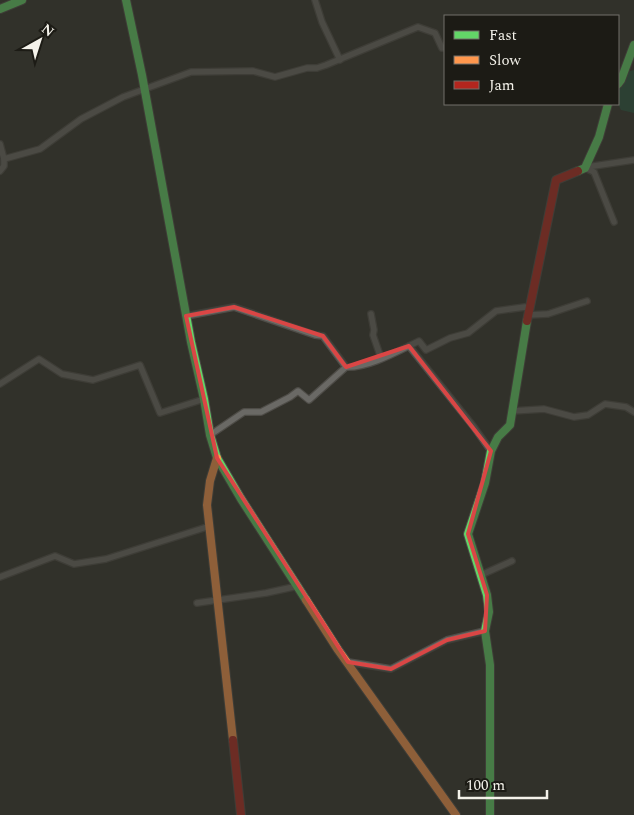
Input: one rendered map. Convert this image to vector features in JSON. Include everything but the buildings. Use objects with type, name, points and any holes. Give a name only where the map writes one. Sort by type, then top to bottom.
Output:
[{"type":"street","points":[[0,9],[22,0]]},
{"type":"street","points":[[126,0],[186,316],[210,435],[217,458],[241,499],[348,662],[456,815]]},
{"type":"street","points":[[315,0],[322,22],[340,60]]},
{"type":"street","points":[[4,159],[40,149],[81,119],[123,97],[191,72],[252,71],[275,77],[307,68],[317,68],[340,60],[418,26],[435,33],[442,48],[444,47]]},
{"type":"street","points":[[619,83],[634,45]]},
{"type":"street","points":[[585,168],[599,137],[607,105]]},
{"type":"street","points":[[0,144],[4,159],[4,166],[0,171]]},
{"type":"street","points":[[490,815],[490,665],[486,631],[490,612],[482,575],[468,534],[485,483],[491,451],[498,437],[510,425],[528,312],[556,180],[585,168],[634,160]]},
{"type":"street","points":[[585,168],[594,172],[614,222]]},
{"type":"street","points":[[528,312],[548,314],[587,300]]},
{"type":"street","points":[[210,435],[244,412],[261,412],[290,397],[298,390],[309,400],[346,367],[355,367],[381,358],[419,341],[426,350],[450,338],[468,333],[496,311],[525,307],[528,312]]},
{"type":"street","points":[[186,316],[234,308],[323,336],[346,367]]},
{"type":"street","points":[[371,314],[373,335],[381,358]]},
{"type":"street","points":[[409,346],[491,451]]},
{"type":"street","points":[[0,384],[39,359],[62,374],[92,380],[140,365],[160,413],[204,399]]},
{"type":"street","points":[[512,411],[544,409],[574,418],[588,415],[605,404],[626,407],[634,412]]},
{"type":"street","points":[[217,458],[210,481],[207,505],[240,815]]},
{"type":"street","points":[[0,577],[55,556],[74,564],[106,559],[210,526]]},
{"type":"street","points":[[482,575],[512,561]]},
{"type":"street","points":[[197,603],[298,586]]},
{"type":"street","points":[[348,662],[391,668],[447,640],[486,631]]},
{"type":"highlighted area","points":[[234,307],[323,336],[346,367],[409,346],[491,451],[468,534],[487,595],[485,631],[447,640],[391,669],[348,662],[217,458],[186,316]]},
{"type":"green space","points":[[634,70],[634,113],[621,110],[619,105],[620,86],[627,72]]},
{"type":"traffic: fast","points":[[0,9],[22,0]]},
{"type":"traffic: fast","points":[[126,0],[210,435],[217,458],[306,600]]},
{"type":"traffic: fast","points":[[619,83],[634,45]]},
{"type":"traffic: fast","points":[[578,171],[585,168],[599,137],[608,105]]},
{"type":"traffic: fast","points":[[490,815],[490,665],[485,631],[489,612],[487,595],[468,534],[485,483],[491,451],[498,437],[510,425],[527,321]]},
{"type":"traffic: slow","points":[[217,458],[210,481],[207,505],[233,740]]},
{"type":"traffic: slow","points":[[306,600],[338,650],[456,815]]},
{"type":"traffic: jam","points":[[527,321],[556,180],[578,171]]},
{"type":"traffic: jam","points":[[233,740],[241,815]]}]
